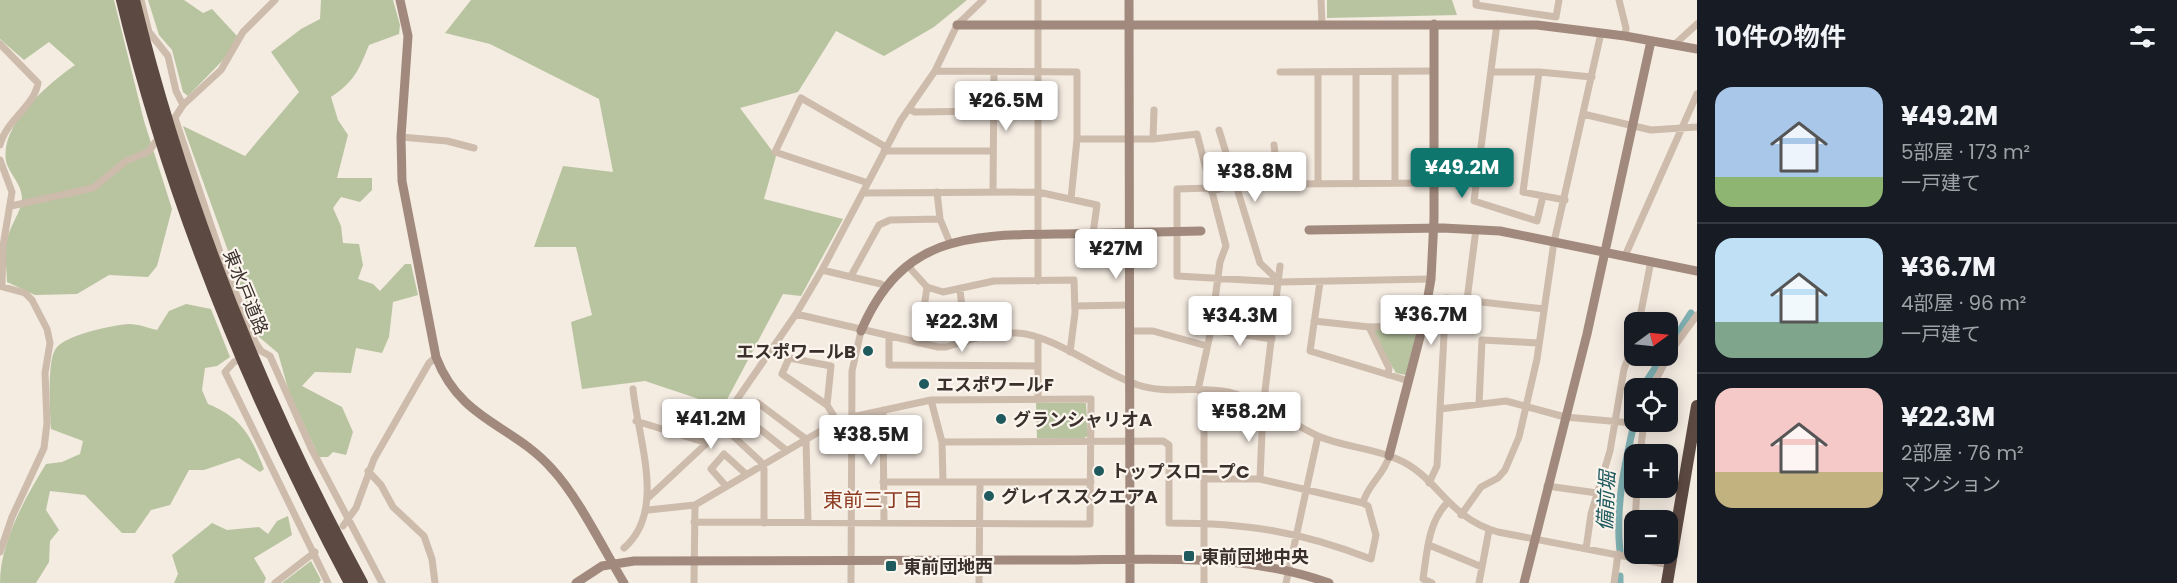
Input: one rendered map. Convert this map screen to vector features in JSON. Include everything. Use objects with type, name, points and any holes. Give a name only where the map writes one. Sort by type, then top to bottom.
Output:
[{"type":"highway","name":"東水戸道路","points":[[122,0],[164,116],[196,243],[316,495],[362,583]]},
{"type":"highway","name":"東水戸道路","points":[[134,0],[144,61]]},
{"type":"highway","name":"東水戸道路","points":[[253,359],[285,457],[350,583]]},
{"type":"highway","points":[[1667,583],[1697,406]]},
{"type":"street","points":[[141,0],[149,32],[168,56],[176,91],[183,105]]},
{"type":"street","points":[[12,206],[93,188],[126,161],[148,152],[164,116],[183,105],[221,70],[243,32],[275,0]]},
{"type":"street","points":[[400,0],[406,22],[408,57],[401,137],[402,181],[436,357],[448,382],[462,401],[533,452],[553,470],[624,583]]},
{"type":"street","points":[[648,498],[707,443],[796,314],[822,270],[885,149],[935,71],[957,25],[983,0]]},
{"type":"street","points":[[1038,0],[1038,281]]},
{"type":"street","points":[[1129,0],[1130,583]]},
{"type":"street","points":[[1321,0],[1322,24]]},
{"type":"street","points":[[1476,0],[1476,5],[1556,17],[1559,0]]},
{"type":"street","points":[[1618,0],[1626,28],[1625,36]]},
{"type":"street","points":[[1363,503],[1365,495],[1387,464],[1424,325],[1431,279],[1434,228],[1434,24]]},
{"type":"street","points":[[1497,24],[1474,201],[1537,221],[1543,196]]},
{"type":"street","points":[[1674,45],[1697,24]]},
{"type":"street","points":[[957,25],[1537,25],[1625,36],[1697,49]]},
{"type":"street","points":[[1461,515],[1481,487],[1498,478],[1505,470],[1519,437],[1539,343],[1554,242],[1601,33]]},
{"type":"street","points":[[1524,583],[1604,252],[1651,41]]},
{"type":"street","points":[[0,44],[38,83],[36,91],[9,124],[0,145]]},
{"type":"street","points":[[935,71],[1077,72],[1077,139],[1071,199]]},
{"type":"street","points":[[993,192],[994,72]]},
{"type":"street","points":[[1280,72],[1434,72]]},
{"type":"street","points":[[1318,72],[1318,183]]},
{"type":"street","points":[[1356,72],[1356,183]]},
{"type":"street","points":[[1395,72],[1395,183]]},
{"type":"street","points":[[1491,72],[1539,72],[1592,77]]},
{"type":"street","points":[[1539,72],[1523,192],[1564,200]]},
{"type":"street","points":[[1625,256],[1697,94]]},
{"type":"street","points":[[868,183],[775,153],[801,98],[885,149],[993,151]]},
{"type":"street","points":[[909,109],[915,112],[993,111]]},
{"type":"street","points":[[1153,139],[1154,110]]},
{"type":"street","points":[[1583,114],[1651,130],[1697,128]]},
{"type":"street","points":[[164,116],[223,261],[253,359]]},
{"type":"street","points":[[1219,130],[1260,263],[1280,282]]},
{"type":"street","points":[[1077,139],[1153,139],[1197,134],[1226,246],[1217,280],[1201,390],[1204,583]]},
{"type":"street","points":[[401,137],[447,141],[453,145],[474,148]]},
{"type":"street","points":[[1274,145],[1279,174],[1286,184],[1434,183]]},
{"type":"street","points":[[0,160],[12,192],[12,206],[3,246],[1,285],[25,293],[33,300],[47,329],[50,343],[45,374],[47,423],[44,448],[12,517],[0,552]]},
{"type":"street","points":[[1279,174],[1211,190],[1177,189],[1177,276],[1280,282],[1431,279]]},
{"type":"street","points":[[937,192],[940,219],[950,243]]},
{"type":"street","points":[[863,193],[1038,192],[1097,205],[1093,233]]},
{"type":"street","points":[[851,276],[879,225],[890,220],[940,219]]},
{"type":"street","points":[[1467,300],[1476,229]]},
{"type":"street","points":[[1309,230],[1476,229],[1697,271]]},
{"type":"street","points":[[851,583],[852,370],[861,331],[886,288],[908,266],[950,243],[987,235],[1201,231]]},
{"type":"street","points":[[1641,312],[1651,261]]},
{"type":"street","points":[[908,266],[927,287],[943,292],[994,281],[1074,280],[1075,306],[1070,352]]},
{"type":"street","points":[[1260,479],[1263,408],[1280,282],[1280,266]]},
{"type":"street","points":[[822,270],[851,276],[886,288]]},
{"type":"street","points":[[1320,282],[1310,351],[1409,381]]},
{"type":"street","points":[[919,344],[927,287]]},
{"type":"street","points":[[960,290],[966,342]]},
{"type":"street","points":[[1429,483],[1437,466],[1446,298],[1544,309]]},
{"type":"street","points":[[1075,306],[1130,305]]},
{"type":"street","points":[[796,314],[919,344],[946,347],[1001,333],[1024,334],[1070,352],[1130,382],[1160,391],[1201,390],[1232,393],[1318,436],[1349,447],[1389,456],[1416,470],[1461,515],[1489,530],[1624,556]]},
{"type":"street","points":[[1678,341],[1697,315]]},
{"type":"street","points":[[1314,321],[1369,327],[1424,325]]},
{"type":"street","points":[[1369,327],[1389,369],[1388,375]]},
{"type":"street","points":[[1210,330],[1272,339]]},
{"type":"street","points":[[1130,331],[1153,331],[1207,346]]},
{"type":"street","points":[[889,337],[889,365],[1038,366]]},
{"type":"street","points":[[1038,339],[1038,399]]},
{"type":"street","points":[[1479,404],[1482,340],[1539,343]]},
{"type":"street","points":[[328,583],[316,552],[225,372],[234,362],[270,356],[345,523],[382,583]]},
{"type":"street","points":[[345,523],[359,500],[368,471],[429,363],[436,357]]},
{"type":"street","points":[[826,405],[831,366],[789,358],[782,374],[826,405],[837,421]]},
{"type":"street","points":[[1587,549],[1591,514],[1610,452],[1625,366]]},
{"type":"street","points":[[624,548],[635,539],[648,510],[633,389]]},
{"type":"street","points":[[648,510],[695,505],[837,421],[852,417],[931,400],[1091,399],[1090,524],[694,522]]},
{"type":"street","points":[[931,400],[942,442],[943,482]]},
{"type":"street","points":[[1440,410],[1506,400],[1565,417],[1624,422]]},
{"type":"street","points":[[764,523],[762,465],[732,435],[758,403],[806,439]]},
{"type":"street","points":[[883,410],[884,523]]},
{"type":"street","points":[[746,417],[786,450]]},
{"type":"street","points":[[636,421],[707,443]]},
{"type":"street","points":[[1286,583],[1318,436]]},
{"type":"street","points":[[806,439],[808,523]]},
{"type":"street","points":[[942,442],[1167,443],[1169,523],[1263,527],[1295,534],[1371,559],[1375,526],[1368,506],[1363,503],[1260,479],[1204,479]]},
{"type":"street","points":[[726,486],[711,469],[724,454],[746,474]]},
{"type":"street","points":[[368,471],[381,485],[393,507],[424,536],[432,559],[435,583]]},
{"type":"street","points":[[883,482],[1090,482]]},
{"type":"street","points":[[979,583],[980,482]]},
{"type":"street","points":[[1547,486],[1597,493]]},
{"type":"street","points":[[1432,583],[1423,579],[1429,545],[1437,513],[1447,503]]},
{"type":"street","points":[[694,583],[695,505]]},
{"type":"street","points":[[1479,583],[1489,530]]},
{"type":"street","points":[[1429,545],[1482,567]]},
{"type":"street","points":[[275,583],[316,552]]},
{"type":"street","points":[[1614,583],[1618,554]]},
{"type":"street","points":[[576,583],[590,572],[612,563],[694,560],[1243,562],[1287,570],[1329,583]]},
{"type":"street","points":[[1665,564],[1670,565]]},
{"type":"green space","points":[[0,0],[114,0],[144,121],[172,209],[157,266],[148,277],[109,275],[77,294],[35,295],[7,282],[6,245],[22,198],[20,187],[6,161],[6,147],[10,133],[28,106],[75,65],[49,42],[24,60],[0,39]]},
{"type":"green space","points":[[148,0],[184,0],[203,13],[212,9],[237,36],[226,57],[188,96],[183,92],[172,50],[159,35]]},
{"type":"green space","points":[[321,0],[393,0],[400,25],[399,34],[369,45],[355,75],[331,97],[338,120],[348,135],[337,178],[372,178],[372,190],[360,202],[341,197],[333,208],[341,226],[343,243],[359,244],[363,265],[358,279],[373,284],[380,291],[405,264],[411,264],[418,295],[393,302],[389,337],[382,353],[356,348],[351,373],[315,372],[302,386],[342,407],[353,432],[346,455],[333,452],[328,457],[319,457],[289,392],[278,353],[259,337],[183,126],[245,156],[299,92],[271,52],[301,29],[320,19]]},
{"type":"green space","points":[[471,0],[967,0],[934,27],[884,56],[836,31],[798,92],[740,108],[776,156],[764,199],[843,219],[801,296],[783,294],[723,407],[645,381],[582,389],[571,322],[592,315],[576,247],[534,247],[563,166],[613,172],[599,99],[490,44],[445,33]]},
{"type":"green space","points":[[1327,0],[1452,0],[1457,15],[1327,18]]},
{"type":"green space","points":[[186,304],[211,309],[230,357],[217,366],[205,368],[202,390],[208,404],[229,415],[244,429],[264,469],[260,472],[239,458],[204,470],[189,470],[170,505],[151,510],[135,533],[122,533],[85,495],[50,491],[46,510],[59,530],[50,541],[49,562],[36,583],[0,583],[4,552],[9,536],[22,506],[46,464],[62,462],[80,454],[83,441],[51,429],[50,376],[52,356],[55,350],[78,335],[112,326],[132,324],[157,330],[169,311]]},
{"type":"green space","points":[[1414,329],[1417,331],[1406,375],[1396,373],[1373,334],[1374,330]]},
{"type":"green space","points":[[1036,403],[1086,403],[1088,436],[1084,438],[1037,438]]},
{"type":"green space","points":[[288,516],[292,535],[254,558],[266,578],[264,583],[174,583],[178,574],[172,555],[212,523],[227,530],[259,527],[268,534],[277,521]]},
{"type":"green space","points":[[311,561],[321,580],[319,583],[282,583]]},
{"type":"waterway","name":"備前堀","points":[[1678,333],[1691,313]]},
{"type":"waterway","name":"備前堀","points":[[1649,378],[1656,366]]},
{"type":"waterway","name":"備前堀","points":[[1620,551],[1620,501],[1632,432]]},
{"type":"waterway","name":"備前堀","points":[[1620,576],[1620,583]]},
{"type":"place","name":"エスポワールB","points":[[868,351]]},
{"type":"place","name":"エスポワールF","points":[[924,384]]},
{"type":"place","name":"グランシャリオA","points":[[1001,419]]},
{"type":"place","name":"トップスロープC","points":[[1099,471]]},
{"type":"place","name":"グレイススクエアA","points":[[989,496]]},
{"type":"place","name":"東前団地中央","points":[[1189,556]]},
{"type":"place","name":"東前団地西","points":[[891,566]]},
{"type":"district","name":"東前三丁目","points":[[873,500]]}]
